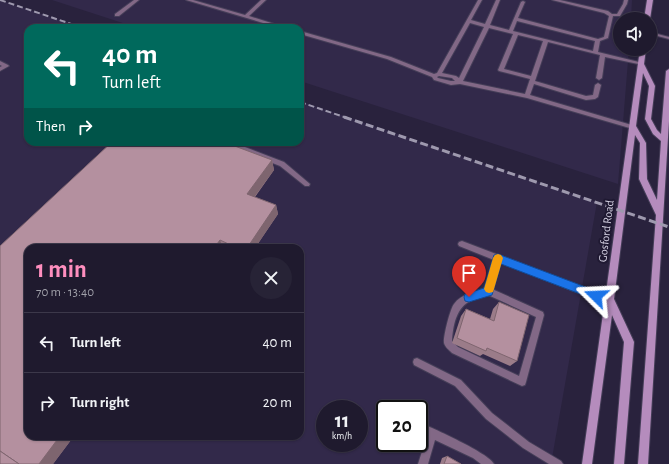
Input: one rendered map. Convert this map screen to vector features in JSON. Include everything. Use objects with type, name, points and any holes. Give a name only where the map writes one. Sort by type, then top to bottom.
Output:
[{"type":"main road","points":[[649,12],[650,0]]},
{"type":"main road","name":"Gosford Road","points":[[587,464],[642,56]]},
{"type":"main road","points":[[641,64],[652,86],[648,119],[655,132],[664,140]]},
{"type":"main road","points":[[643,464],[669,71]]},
{"type":"main road","points":[[632,127],[644,143],[643,179],[660,215]]},
{"type":"main road","points":[[610,301],[629,342],[619,464]]},
{"type":"lane","points":[[117,15],[137,0]]},
{"type":"lane","points":[[188,0],[271,24]]},
{"type":"lane","points":[[246,17],[264,0]]},
{"type":"lane","points":[[436,76],[480,0]]},
{"type":"lane","points":[[460,82],[498,0]]},
{"type":"lane","points":[[557,0],[606,12],[612,15],[618,14],[621,11],[626,0]]},
{"type":"lane","points":[[523,2],[516,19],[501,70],[586,98],[595,97],[598,85]]},
{"type":"lane","points":[[516,19],[598,40],[606,38],[612,15]]},
{"type":"lane","points":[[468,21],[641,64]]},
{"type":"lane","points":[[304,33],[389,58],[436,76],[451,84],[460,82]]},
{"type":"lane","points":[[657,35],[669,38]]},
{"type":"lane","points":[[527,96],[546,40]]},
{"type":"lane","points":[[595,52],[598,40]]},
{"type":"lane","points":[[599,78],[602,54]]},
{"type":"lane","points":[[0,63],[6,66],[0,70]]},
{"type":"lane","points":[[436,76],[454,78],[460,82],[527,96],[632,127]]},
{"type":"lane","points":[[236,146],[282,164],[307,184]]},
{"type":"lane","points":[[462,244],[610,301]]},
{"type":"lane","points":[[488,291],[498,258]]},
{"type":"lane","points":[[488,291],[540,315],[522,382],[455,350],[448,343],[449,330],[457,306],[469,297],[488,291]]},
{"type":"lane","points":[[417,362],[458,383],[489,416],[526,445],[558,464]]},
{"type":"lane","points":[[428,431],[476,454],[489,464]]},
{"type":"lane","points":[[423,464],[432,433]]},
{"type":"shaded area","points":[[0,0],[72,24],[24,24],[24,146],[304,146],[304,102],[597,202],[551,464],[0,464]]},
{"type":"shaded area","points":[[52,0],[632,0],[631,12],[613,12],[613,56],[628,56],[618,184],[304,82],[304,24],[126,24]]},
{"type":"building","points":[[108,146],[235,146],[272,160],[247,194],[276,205],[250,244],[228,244],[220,240],[217,244],[24,244],[24,440],[57,440],[39,464],[19,464],[0,451],[0,246]]},
{"type":"building","points":[[499,302],[529,315],[517,361],[487,348],[486,351],[457,338],[466,309],[494,321]]},
{"type":"building","points":[[0,451],[19,464],[0,464]]},
{"type":"building","points":[[447,456],[461,464],[444,464]]},
{"type":"railway","points":[[0,0],[71,24]]},
{"type":"railway","points":[[304,103],[347,118]]},
{"type":"railway","points":[[344,117],[669,227]]},
{"type":"slow traffic","points":[[489,289],[498,258]]},
{"type":"route","points":[[469,297],[488,291],[498,258],[596,296]]}]
